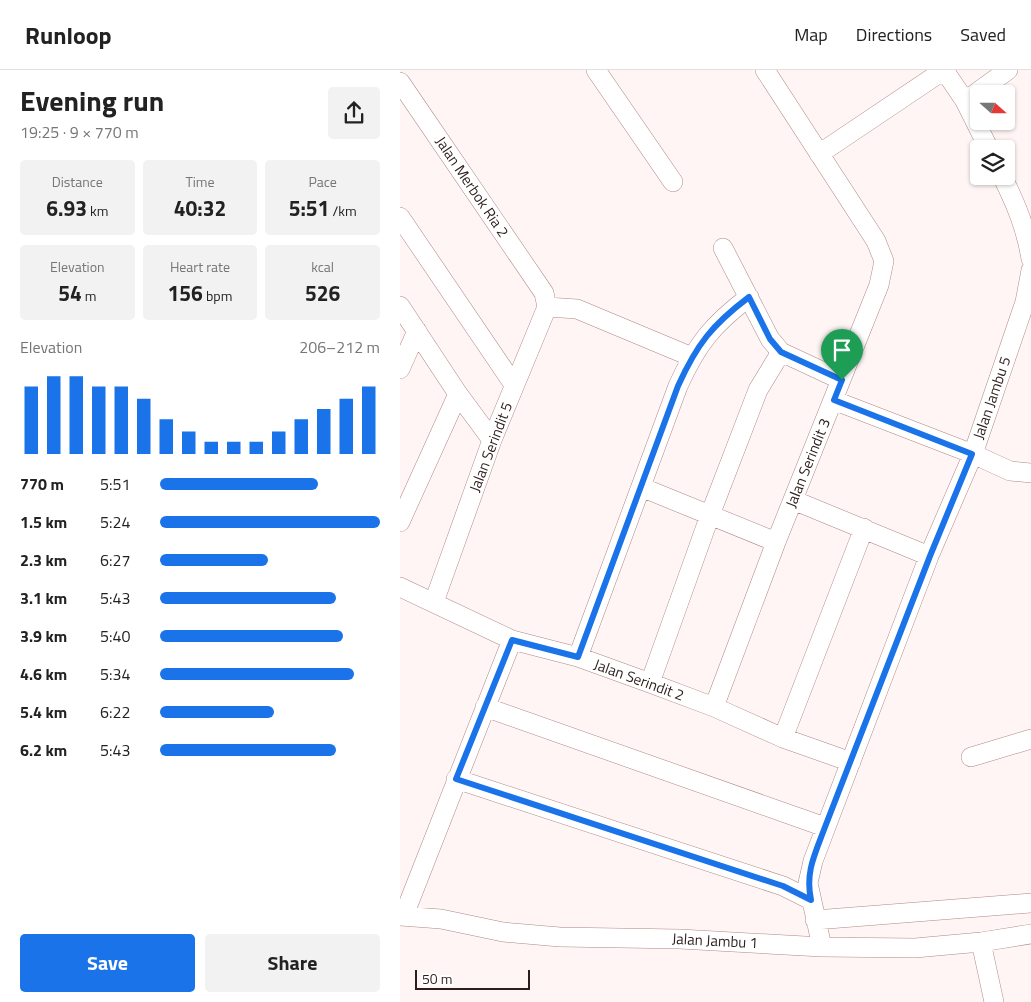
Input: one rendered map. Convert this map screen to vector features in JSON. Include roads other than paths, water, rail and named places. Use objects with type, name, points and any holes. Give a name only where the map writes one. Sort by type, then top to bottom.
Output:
[{"type":"street","points":[[400,76],[410,70]]},
{"type":"street","points":[[596,70],[672,182]]},
{"type":"street","name":"Jalan Serindit 3","points":[[714,707],[776,542],[879,285],[884,261],[876,241],[765,70]]},
{"type":"street","points":[[819,154],[944,70],[965,101],[984,140]]},
{"type":"street","points":[[965,101],[1008,70]]},
{"type":"street","name":"Jalan Merbok Ria 2","points":[[400,82],[546,300]]},
{"type":"street","points":[[1006,185],[1020,212],[1028,236],[1031,259]]},
{"type":"street","points":[[400,217],[514,385]]},
{"type":"street","points":[[723,248],[770,339],[781,352],[842,380]]},
{"type":"street","name":"Jalan Jambu 5","points":[[822,947],[808,883],[813,861],[930,556],[972,454],[1028,302],[1031,270]]},
{"type":"street","points":[[578,657],[678,386],[705,336],[723,317],[749,297]]},
{"type":"street","points":[[546,300],[577,309],[692,357]]},
{"type":"street","name":"Jalan Serindit 5","points":[[434,602],[492,440],[546,300]]},
{"type":"street","points":[[400,306],[458,394],[492,440]]},
{"type":"street","points":[[400,369],[417,331]]},
{"type":"street","points":[[650,683],[710,515],[758,390],[781,352]]},
{"type":"street","points":[[400,522],[458,394]]},
{"type":"street","points":[[834,400],[972,454],[1010,471],[1031,473]]},
{"type":"street","points":[[641,486],[776,542]]},
{"type":"street","points":[[793,500],[930,556]]},
{"type":"street","points":[[783,738],[864,528]]},
{"type":"street","name":"Jalan Serindit 2","points":[[400,587],[512,640],[578,657],[714,707],[783,738],[851,762]]},
{"type":"street","points":[[402,916],[512,640]]},
{"type":"street","points":[[485,707],[825,827]]},
{"type":"street","points":[[972,757],[1031,739]]},
{"type":"street","points":[[456,779],[783,886],[811,900]]},
{"type":"street","points":[[815,920],[1031,903]]},
{"type":"street","name":"Jalan Jambu 1","points":[[402,916],[441,919],[503,932],[560,937],[680,939],[822,947],[915,948],[980,942],[1031,934]]},
{"type":"street","points":[[980,942],[994,1002]]}]
